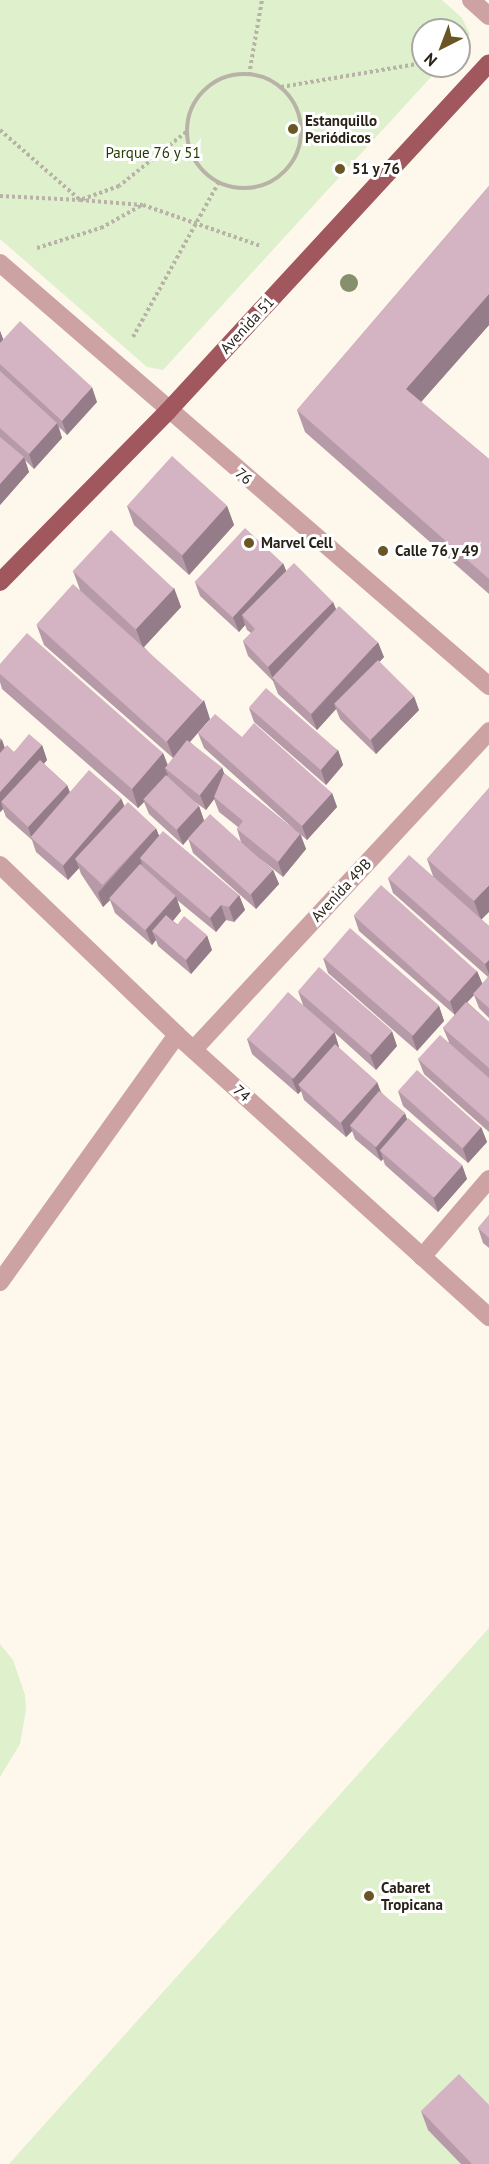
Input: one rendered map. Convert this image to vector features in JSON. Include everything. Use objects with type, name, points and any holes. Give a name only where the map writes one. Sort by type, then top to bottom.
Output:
[{"type":"main road","name":"Avenida 51","points":[[0,582],[168,411],[489,63]]},
{"type":"street","points":[[471,0],[489,16]]},
{"type":"street","name":"76","points":[[0,263],[168,411],[489,686]]},
{"type":"street","name":"Avenida 49B","points":[[194,1049],[489,731]]},
{"type":"street","name":"74","points":[[0,865],[177,1035],[489,1317]]},
{"type":"street","points":[[0,1282],[177,1035]]},
{"type":"street","points":[[422,1257],[489,1179]]},
{"type":"path","points":[[249,75],[262,0]]},
{"type":"path","points":[[280,87],[411,65]]},
{"type":"path","points":[[249,75],[280,87],[293,102],[300,120],[301,139],[295,158],[283,173],[267,184],[248,189],[219,182],[198,166],[189,150],[186,132],[189,113],[211,84],[227,76],[249,75]]},
{"type":"path","points":[[0,130],[80,200]]},
{"type":"path","points":[[80,200],[118,186],[186,132]]},
{"type":"path","points":[[133,337],[219,182]]},
{"type":"path","points":[[0,196],[143,205],[261,246]]},
{"type":"path","points":[[37,248],[101,228],[143,205]]},
{"type":"green space","name":"Parque 76 y 51","points":[[0,0],[442,0],[462,18],[411,18],[411,78],[430,78],[163,370],[147,367],[0,239]]},
{"type":"green space","name":"Cabaret Tropicana","points":[[489,1628],[489,2164],[9,2164]]},
{"type":"green space","points":[[0,1644],[13,1660],[25,1695],[26,1710],[20,1744],[0,1777]]},
{"type":"building","points":[[489,186],[489,294],[406,389],[489,459],[489,579],[297,410]]},
{"type":"building","points":[[20,321],[92,387],[62,421],[0,364],[0,343]]},
{"type":"building","points":[[0,371],[57,423],[29,454],[0,428]]},
{"type":"building","points":[[0,437],[24,457],[0,484]]},
{"type":"building","points":[[172,456],[227,506],[182,555],[127,506]]},
{"type":"building","points":[[245,528],[283,563],[233,618],[195,582]]},
{"type":"building","points":[[111,530],[174,589],[136,630],[73,571]]},
{"type":"building","points":[[294,563],[333,602],[268,667],[243,641],[255,629],[242,615]]},
{"type":"building","points":[[73,584],[203,701],[166,742],[36,625]]},
{"type":"building","points":[[339,606],[378,642],[311,714],[272,678]]},
{"type":"building","points":[[27,633],[163,753],[132,789],[0,674],[0,664]]},
{"type":"building","points":[[378,660],[414,696],[370,740],[334,704]]},
{"type":"building","points":[[266,688],[338,750],[321,770],[249,708]]},
{"type":"building","points":[[215,714],[242,737],[254,723],[332,793],[302,826],[198,733]]},
{"type":"building","points":[[29,734],[42,745],[0,792],[0,753],[7,745],[14,752]]},
{"type":"building","points":[[187,740],[222,767],[200,795],[165,768]]},
{"type":"building","points":[[40,760],[67,785],[28,827],[1,802]]},
{"type":"building","points":[[89,770],[121,798],[63,865],[31,837]]},
{"type":"building","points":[[224,773],[300,834],[278,862],[237,829],[243,821],[214,797]]},
{"type":"building","points":[[166,775],[199,806],[176,830],[143,799]]},
{"type":"building","points":[[489,788],[489,885],[474,901],[427,859]]},
{"type":"building","points":[[128,802],[156,828],[103,885],[75,859]]},
{"type":"building","points":[[210,814],[272,870],[250,895],[188,839]]},
{"type":"building","points":[[163,831],[239,895],[229,907],[221,905],[210,918],[140,858]]},
{"type":"building","points":[[409,855],[489,926],[489,960],[485,964],[388,878]]},
{"type":"building","points":[[140,864],[176,896],[145,930],[109,898]]},
{"type":"building","points":[[381,885],[477,971],[449,1002],[354,915]]},
{"type":"building","points":[[166,915],[177,925],[184,916],[207,935],[186,960],[152,931]]},
{"type":"building","points":[[350,928],[439,1005],[413,1036],[324,958]]},
{"type":"building","points":[[319,967],[392,1031],[371,1055],[298,991]]},
{"type":"building","points":[[489,976],[489,1008],[473,994]]},
{"type":"building","points":[[288,992],[334,1032],[293,1079],[247,1039]]},
{"type":"building","points":[[466,1002],[489,1022],[489,1068],[443,1028]]},
{"type":"building","points":[[440,1035],[489,1078],[489,1122],[418,1059]]},
{"type":"building","points":[[335,1044],[377,1082],[341,1123],[298,1085]]},
{"type":"building","points":[[417,1070],[481,1128],[462,1148],[398,1091]]},
{"type":"building","points":[[379,1091],[405,1113],[376,1147],[350,1125]]},
{"type":"building","points":[[408,1118],[462,1165],[434,1198],[380,1150]]},
{"type":"building","points":[[489,1215],[489,1238],[478,1228]]},
{"type":"building","points":[[459,2074],[489,2105],[489,2164],[472,2164],[421,2111]]},
{"type":"place","name":"Estanquillo Periódicos","points":[[293,129]]},
{"type":"place","name":"51 y 76","points":[[340,169]]},
{"type":"place","name":"Marvel Cell","points":[[249,543]]},
{"type":"place","name":"Calle 76 y 49","points":[[383,551]]},
{"type":"place","name":"Cabaret Tropicana","points":[[369,1896]]}]
